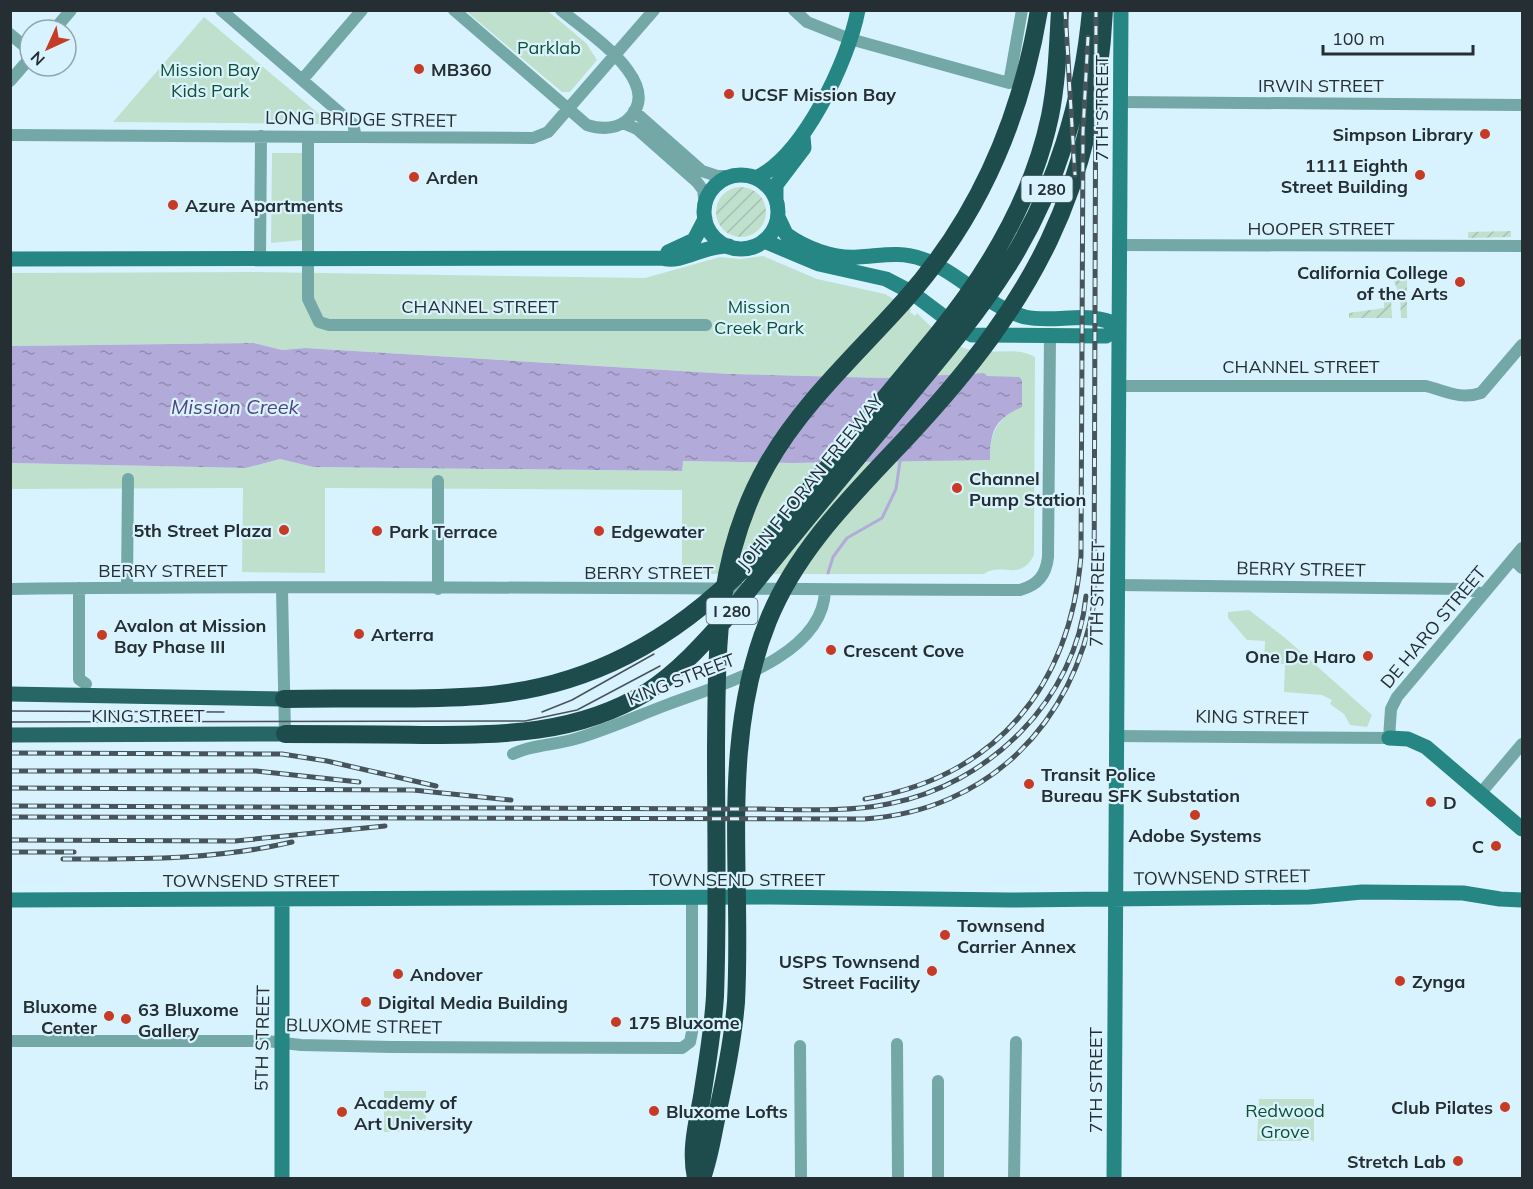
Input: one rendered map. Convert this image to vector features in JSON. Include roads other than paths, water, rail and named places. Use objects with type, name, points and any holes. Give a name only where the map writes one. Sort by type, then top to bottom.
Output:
[{"type":"highway","points":[[696,1179],[693,1146],[714,998],[718,630],[727,567],[738,527],[752,495],[783,441],[921,282],[965,217],[987,178],[1014,113],[1026,75],[1039,10]]},
{"type":"highway","name":"I 280","points":[[284,699],[429,698],[514,692],[577,676],[608,664],[656,640],[692,617],[748,564],[961,305],[993,256],[1023,198],[1043,145],[1054,83],[1060,10]]},
{"type":"highway","name":"JOHN F FORAN FREEWAY","points":[[285,734],[523,733],[558,728],[592,718],[648,691],[669,676],[706,641],[950,346],[1008,265],[1042,201],[1072,120],[1091,10]]},
{"type":"highway","points":[[702,1179],[732,1042],[736,999],[736,762],[743,702],[759,645],[783,591],[811,545],[972,366],[1007,317],[1041,260],[1064,208],[1086,138],[1098,78],[1104,10]]},
{"type":"main road","name":"KING STREET","points":[[10,694],[284,699]]},
{"type":"main road","name":"KING STREET","points":[[10,735],[285,734]]},
{"type":"street","points":[[221,10],[354,124],[356,137]]},
{"type":"street","points":[[302,80],[362,10]]},
{"type":"street","points":[[454,10],[587,125],[596,128],[614,127],[623,123],[634,111],[639,93],[636,78],[615,56],[561,10]]},
{"type":"street","name":"LONG BRIDGE STREET","points":[[10,135],[533,138],[548,132],[654,10]]},
{"type":"street","points":[[794,10],[807,22],[850,39],[1009,83],[1022,10]]},
{"type":"street","points":[[634,111],[702,171],[717,176],[756,178],[771,171],[795,141],[803,136],[828,90],[850,39],[858,10]]},
{"type":"street","name":"7TH STREET","points":[[1114,1179],[1121,10]]},
{"type":"street","name":"IRWIN STREET","points":[[1120,102],[1522,105]]},
{"type":"street","points":[[623,123],[636,129],[697,182],[703,190],[705,212],[711,233],[729,246]]},
{"type":"street","points":[[260,260],[261,136]]},
{"type":"street","points":[[764,241],[819,264],[886,279],[911,291],[954,325],[972,335],[1106,336],[1119,326],[1106,318],[1042,319],[1014,313],[947,272],[914,257],[897,254],[859,257],[832,255],[791,238],[781,229],[776,185],[804,148],[803,136]]},
{"type":"street","name":"CHANNEL STREET","points":[[308,137],[308,299],[315,318],[329,325],[706,325]]},
{"type":"street","points":[[661,258],[668,251],[694,240],[713,188],[733,176]]},
{"type":"street","points":[[756,178],[768,187],[776,200]]},
{"type":"street","points":[[10,258],[260,260],[661,258],[671,261],[713,246],[744,249],[764,241],[773,230],[778,217]]},
{"type":"street","name":"HOOPER STREET","points":[[1119,245],[1522,246]]},
{"type":"street","name":"BERRY STREET","points":[[10,589],[127,586],[282,589],[1020,590],[1039,581],[1046,571],[1048,557],[1050,337]]},
{"type":"street","name":"CHANNEL STREET","points":[[1119,386],[1426,386],[1458,397],[1481,393],[1522,345]]},
{"type":"street","points":[[127,586],[128,479]]},
{"type":"street","points":[[438,481],[438,589]]},
{"type":"street","name":"DE HARO STREET","points":[[1389,738],[1390,709],[1396,697],[1483,594],[1518,564],[1522,548]]},
{"type":"street","name":"BERRY STREET","points":[[1117,585],[1466,589],[1483,594]]},
{"type":"street","points":[[79,588],[79,679],[86,684]]},
{"type":"street","points":[[282,589],[285,734]]},
{"type":"street","name":"KING STREET","points":[[513,754],[591,734],[742,676],[777,658],[812,626],[825,604],[825,590]]},
{"type":"street","name":"KING STREET","points":[[1115,736],[1389,738]]},
{"type":"street","points":[[1389,738],[1408,739],[1426,747],[1521,832]]},
{"type":"street","points":[[1480,794],[1522,744]]},
{"type":"street","name":"TOWNSEND STREET","points":[[10,900],[636,898],[692,904],[1309,897],[1362,892],[1463,893],[1472,890],[1521,899]]},
{"type":"street","name":"5TH STREET","points":[[282,899],[282,1179]]},
{"type":"street","name":"BLUXOME STREET","points":[[10,1041],[282,1043],[392,1047],[682,1048],[690,1042],[692,1032],[692,904]]},
{"type":"street","points":[[1014,1179],[1016,1042]]},
{"type":"street","points":[[897,1044],[898,1179]]},
{"type":"street","points":[[800,1046],[801,1179]]},
{"type":"street","points":[[938,1081],[938,1179]]},
{"type":"water","name":"Mission Creek","points":[[254,343],[282,350],[305,348],[731,374],[883,378],[984,373],[987,376],[1019,377],[1022,380],[1022,407],[1006,416],[996,427],[991,441],[990,460],[792,463],[683,461],[682,471],[313,467],[280,459],[246,468],[11,463],[11,346]]},
{"type":"waterway","points":[[828,573],[833,557],[847,538],[882,518],[896,489],[900,461]]},
{"type":"tram line","points":[[542,712],[572,700],[654,654]]},
{"type":"tram line","points":[[10,722],[525,721],[577,710],[660,666]]},
{"type":"tram line","points":[[10,711],[224,712]]},
{"type":"railway","points":[[1065,10],[1075,175]]},
{"type":"railway","points":[[10,817],[864,819],[909,812],[949,799],[986,779],[1018,753],[1045,722],[1067,686],[1083,646],[1094,603],[1096,10]]},
{"type":"railway","points":[[865,799],[912,788],[953,770],[988,747],[1018,718],[1043,684],[1061,646],[1074,603],[1081,556],[1083,132],[1088,37]]},
{"type":"railway","points":[[10,806],[811,810],[850,809],[888,804],[925,794],[960,778],[992,757],[1021,732],[1046,702],[1065,669],[1079,634],[1086,596]]},
{"type":"railway","points":[[10,753],[282,754],[327,761],[436,786]]},
{"type":"railway","points":[[10,771],[256,771],[359,782]]},
{"type":"railway","points":[[10,788],[413,790],[511,800]]},
{"type":"railway","points":[[10,840],[235,841],[385,826]]},
{"type":"railway","points":[[63,859],[206,855],[292,842]]},
{"type":"railway","points":[[10,852],[74,852]]},
{"type":"place","name":"MB360","points":[[419,69]]},
{"type":"place","name":"UCSF Mission Bay","points":[[729,94]]},
{"type":"place","name":"Simpson Library","points":[[1485,134]]},
{"type":"place","name":"1111 Eighth Street Building","points":[[1420,175]]},
{"type":"place","name":"Arden","points":[[414,177]]},
{"type":"place","name":"Azure Apartments","points":[[173,205]]},
{"type":"place","name":"California College of the Arts","points":[[1460,282]]},
{"type":"place","name":"Channel Pump Station","points":[[957,488]]},
{"type":"place","name":"5th Street Plaza","points":[[284,530]]},
{"type":"place","name":"Park Terrace","points":[[377,531]]},
{"type":"place","name":"Edgewater","points":[[599,531]]},
{"type":"place","name":"Arterra","points":[[359,634]]},
{"type":"place","name":"Avalon at Mission Bay Phase III","points":[[102,635]]},
{"type":"place","name":"Crescent Cove","points":[[831,650]]},
{"type":"place","name":"One De Haro","points":[[1368,656]]},
{"type":"place","name":"Transit Police Bureau SFK Substation","points":[[1029,784]]},
{"type":"place","name":"D","points":[[1431,802]]},
{"type":"place","name":"Adobe Systems","points":[[1195,815]]},
{"type":"place","name":"C","points":[[1496,846]]},
{"type":"place","name":"Townsend Carrier Annex","points":[[945,935]]},
{"type":"place","name":"USPS Townsend Street Facility","points":[[932,971]]},
{"type":"place","name":"Andover","points":[[398,974]]},
{"type":"place","name":"Zynga","points":[[1400,981]]},
{"type":"place","name":"Digital Media Building","points":[[366,1002]]},
{"type":"place","name":"Bluxome Center","points":[[109,1016]]},
{"type":"place","name":"63 Bluxome Gallery","points":[[126,1019]]},
{"type":"place","name":"175 Bluxome","points":[[616,1022]]},
{"type":"place","name":"Club Pilates","points":[[1505,1107]]},
{"type":"place","name":"Bluxome Lofts","points":[[654,1111]]},
{"type":"place","name":"Academy of Art University","points":[[342,1112]]},
{"type":"place","name":"Stretch Lab","points":[[1458,1161]]},
{"type":"park label","name":"Parklab","points":[[549,47]]},
{"type":"park label","name":"Mission Bay Kids Park","points":[[210,79]]},
{"type":"park label","name":"Mission Creek Park","points":[[759,316]]},
{"type":"park label","name":"Redwood Grove","points":[[1285,1120]]}]
